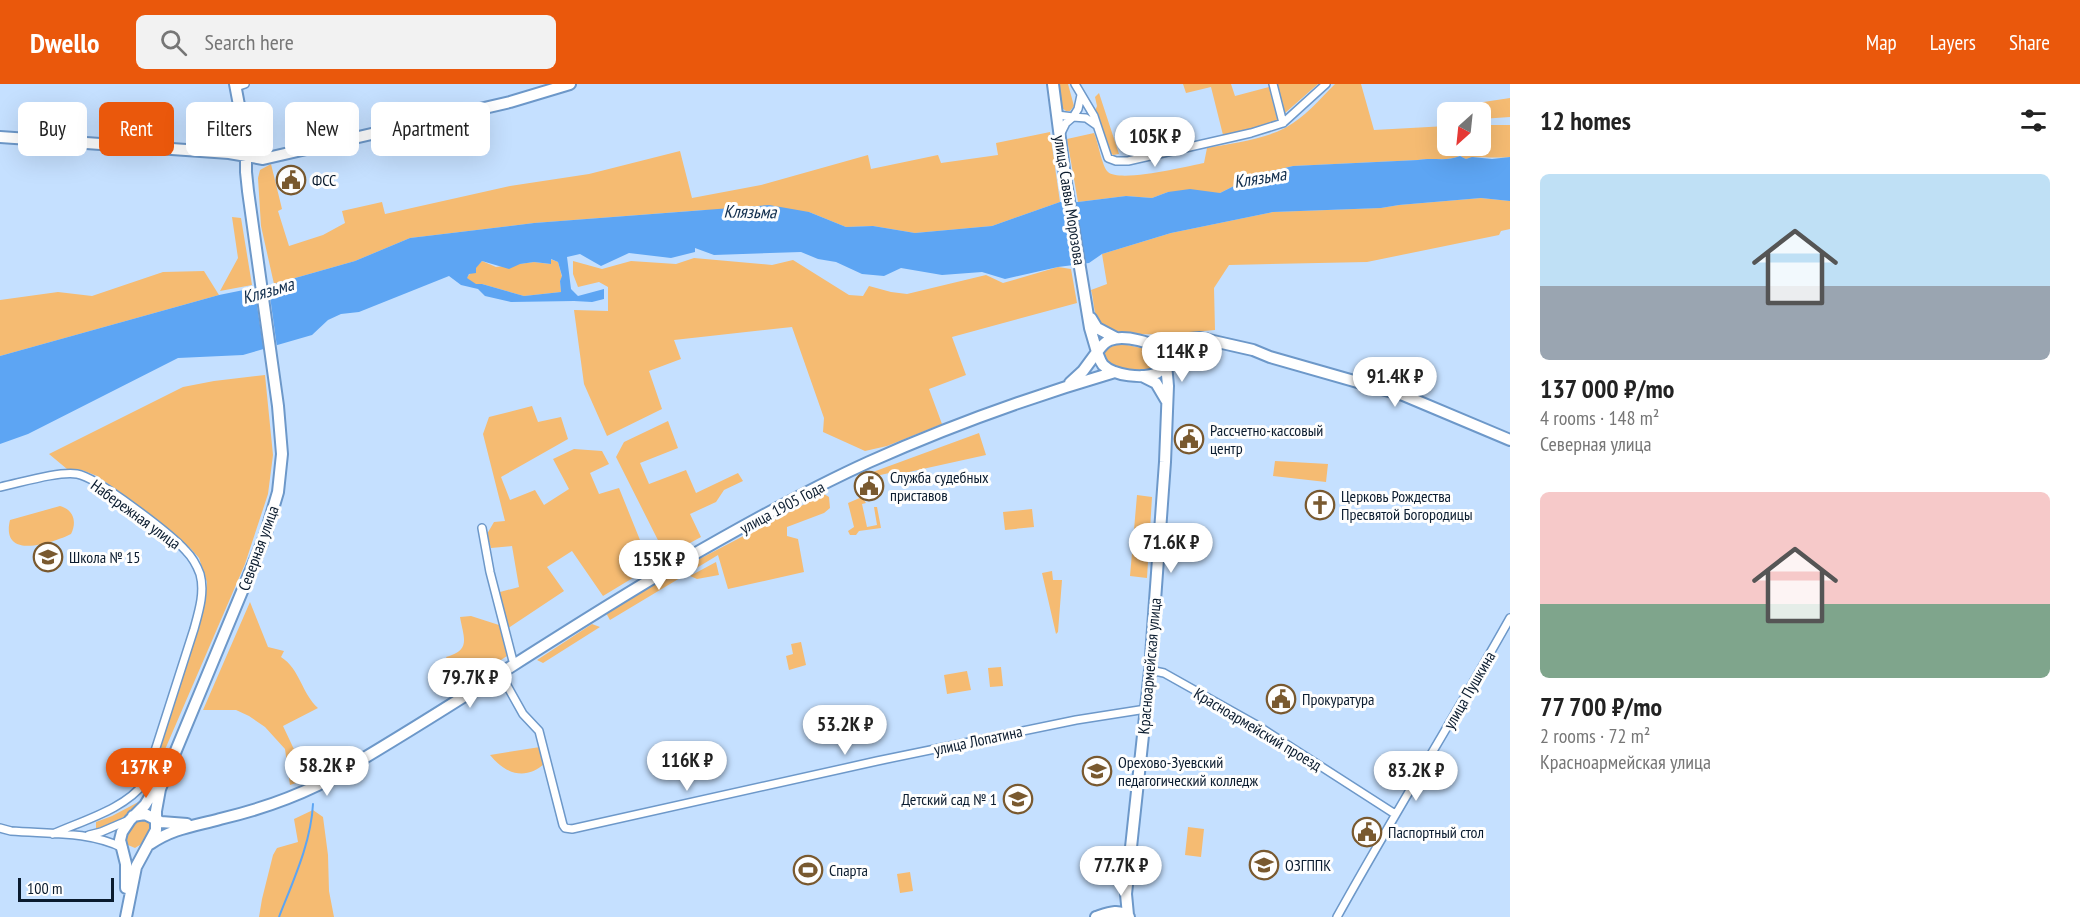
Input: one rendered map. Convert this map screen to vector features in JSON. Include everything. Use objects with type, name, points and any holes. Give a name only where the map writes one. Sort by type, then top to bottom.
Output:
[{"type":"main road","points":[[250,156],[263,159],[307,150],[510,102],[551,86],[570,84]]},
{"type":"main road","name":"улица Саввы Морозова","points":[[1053,84],[1065,177],[1091,336],[1097,352]]},
{"type":"main road","name":"Северная улица","points":[[238,85],[240,102]]},
{"type":"main road","points":[[0,137],[186,151]]},
{"type":"main road","name":"Северная улица","points":[[126,915],[126,864],[121,836],[131,818],[149,799],[168,766],[254,564],[274,512],[281,474],[282,454],[278,406],[255,246],[245,156]]},
{"type":"main road","points":[[1089,315],[1097,328],[1116,338],[1149,343],[1200,338],[1253,350],[1270,357],[1403,395],[1510,440]]},
{"type":"main road","points":[[1068,385],[1083,371],[1104,343],[1116,338]]},
{"type":"main road","points":[[1142,376],[1155,373],[1188,346],[1206,339]]},
{"type":"main road","points":[[1149,343],[1162,353],[1165,365]]},
{"type":"main road","points":[[1097,352],[1104,366],[1115,372],[1142,376],[1156,383],[1167,402]]},
{"type":"main road","name":"Красноармейская улица","points":[[1126,894],[1150,670],[1165,462],[1168,386],[1165,365]]},
{"type":"main road","name":"улица 1905 Года","points":[[148,846],[162,836],[194,824],[218,820],[277,803],[318,785],[678,563],[875,459],[1068,385],[1115,372]]},
{"type":"main road","name":"Северная улица","points":[[126,915],[136,867],[156,830],[157,804],[168,766]]},
{"type":"main road","points":[[157,804],[160,814],[169,823]]},
{"type":"main road","points":[[131,818],[137,814],[145,814],[156,820]]},
{"type":"main road","name":"улица 1905 Года","points":[[156,820],[194,824]]},
{"type":"main road","points":[[123,848],[134,852],[141,851],[148,846]]},
{"type":"main road","points":[[1111,914],[1126,894]]},
{"type":"main road","points":[[1096,917],[1111,914],[1128,916],[1126,894]]},
{"type":"street","points":[[1075,84],[1094,116],[1108,158],[1116,161],[1128,161],[1251,133],[1283,123],[1326,84]]},
{"type":"street","points":[[1273,84],[1283,123]]},
{"type":"street","points":[[1060,141],[1063,127],[1078,109],[1081,95]]},
{"type":"street","points":[[1057,115],[1091,120],[1099,130]]},
{"type":"street","name":"Набережная улица","points":[[0,487],[63,474],[78,474],[91,479],[186,550],[195,563],[202,583],[200,606],[145,782],[126,801],[94,816]]},
{"type":"street","points":[[482,528],[490,572],[514,665]]},
{"type":"street","name":"улица Пушкина","points":[[1337,917],[1510,618]]},
{"type":"street","name":"Красноармейский проезд","points":[[1150,670],[1164,673],[1255,724],[1395,814]]},
{"type":"street","name":"улица Лопатина","points":[[500,673],[523,714],[538,731],[565,828],[572,829],[877,761],[1076,720],[1146,709]]},
{"type":"street","points":[[94,816],[87,822],[85,828],[94,834]]},
{"type":"street","points":[[53,834],[94,816]]},
{"type":"street","points":[[84,836],[131,818]]},
{"type":"street","points":[[0,828],[11,831],[84,836],[107,841],[123,848]]},
{"type":"shaded area","points":[[1059,84],[1068,84],[1074,106],[1070,111],[1062,108]]},
{"type":"shaded area","points":[[1183,84],[1231,84],[1235,96],[1269,87],[1278,122],[1223,135],[1211,87],[1186,93]]},
{"type":"shaded area","points":[[1277,84],[1318,84],[1285,113]]},
{"type":"shaded area","points":[[1335,84],[1361,84],[1374,130],[1437,127],[1437,156],[1460,156],[1445,159],[1293,166],[1243,178],[1220,193],[1168,192],[1152,198],[1126,196],[1078,202],[1067,139],[1094,133],[1108,172],[1115,175],[1139,175],[1204,163],[1207,148],[1276,132],[1305,114]]},
{"type":"shaded area","points":[[1099,93],[1119,154],[1110,153],[1095,111],[1097,106],[1095,97]]},
{"type":"shaded area","points":[[1510,98],[1510,117],[1491,118],[1491,102],[1484,102]]},
{"type":"shaded area","points":[[1491,125],[1510,125],[1510,157],[1466,159],[1460,156],[1491,156]]},
{"type":"shaded area","points":[[1050,132],[1060,202],[992,226],[915,233],[873,226],[846,227],[809,212],[704,210],[534,223],[410,238],[355,261],[274,284],[261,226],[258,178],[260,170],[271,164],[282,209],[278,211],[289,246],[323,235],[345,223],[342,211],[382,202],[385,214],[510,186],[589,174],[680,151],[692,198],[761,185],[868,155],[871,169],[938,155],[941,163],[998,155],[996,143]]},
{"type":"shaded area","points":[[1481,198],[1510,201],[1510,229],[1501,231],[1499,235],[1367,262],[1229,265],[1214,288],[1215,330],[1172,334],[1120,332],[1099,322],[1096,314],[1091,290],[1107,284],[1102,254],[1171,233],[1273,212],[1381,208]]},
{"type":"shaded area","points":[[232,217],[241,218],[252,285],[220,291],[238,258]]},
{"type":"shaded area","points":[[694,258],[772,265],[793,260],[849,295],[863,296],[869,286],[907,294],[986,275],[1003,283],[1058,267],[1071,269],[1077,303],[952,337],[966,375],[929,389],[942,424],[887,446],[865,451],[823,432],[824,418],[792,327],[674,340],[681,359],[649,371],[662,409],[607,436],[584,384],[574,310],[608,311],[608,287],[599,282],[578,287],[573,274],[573,261],[602,269],[631,261],[676,264]]},
{"type":"shaded area","points":[[550,259],[558,262],[562,277],[561,292],[524,296],[482,284],[476,285],[466,278],[482,261],[496,267],[534,262],[550,264]]},
{"type":"shaded area","points":[[204,271],[219,295],[0,356],[0,300],[58,292],[92,296],[163,272]]},
{"type":"shaded area","points":[[1118,343],[1155,351],[1159,359],[1158,366],[1139,371],[1124,369],[1105,360],[1104,351],[1108,344]]},
{"type":"shaded area","points":[[265,375],[273,455],[268,494],[245,564],[151,782],[149,781],[202,615],[207,582],[199,558],[190,548],[134,502],[97,476],[82,470],[67,469],[49,454],[183,387]]},
{"type":"shaded area","points":[[532,406],[538,422],[561,417],[568,439],[501,477],[510,500],[535,490],[544,505],[569,489],[553,459],[574,449],[602,451],[609,464],[590,473],[599,494],[619,488],[642,545],[629,552],[641,573],[603,596],[572,551],[547,567],[564,591],[507,629],[500,592],[519,587],[512,546],[491,548],[487,534],[494,522],[505,521],[483,434],[489,417]]},
{"type":"shaded area","points":[[668,421],[678,448],[640,463],[649,484],[686,470],[696,493],[738,473],[743,481],[724,490],[716,502],[690,514],[701,537],[666,556],[616,457],[624,442]]},
{"type":"shaded area","points":[[979,433],[986,455],[900,474],[898,471],[863,479],[862,476]]},
{"type":"shaded area","points":[[1275,461],[1328,464],[1326,482],[1273,476]]},
{"type":"shaded area","points":[[824,494],[829,497],[830,508],[824,513],[787,527],[787,536],[798,539],[804,572],[728,589],[718,555],[690,572],[688,565]]},
{"type":"shaded area","points":[[1137,495],[1152,497],[1147,578],[1130,576]]},
{"type":"shaded area","points":[[862,497],[866,503],[862,504],[867,527],[877,525],[874,507],[877,507],[881,528],[859,531],[856,535],[850,535],[848,531],[854,527],[848,503]]},
{"type":"shaded area","points":[[60,506],[68,510],[73,517],[74,525],[71,534],[31,546],[13,541],[9,533],[10,520]]},
{"type":"shaded area","points":[[1032,509],[1034,527],[1005,530],[1003,512]]},
{"type":"shaded area","points":[[716,562],[719,575],[697,579],[690,576]]},
{"type":"shaded area","points":[[1052,571],[1053,580],[1062,580],[1056,634],[1042,573]]},
{"type":"shaded area","points":[[675,572],[680,578],[610,620],[606,613]]},
{"type":"shaded area","points":[[250,602],[268,647],[284,651],[281,657],[293,668],[308,696],[318,708],[283,726],[308,779],[290,785],[285,749],[265,727],[236,710],[203,710]]},
{"type":"shaded area","points":[[471,616],[499,625],[507,656],[475,677],[459,680],[446,657],[459,651],[464,643],[460,617]]},
{"type":"shaded area","points":[[592,624],[600,627],[543,663],[537,660]]},
{"type":"shaded area","points":[[801,642],[806,665],[789,670],[786,656],[793,654],[791,644]]},
{"type":"shaded area","points":[[1001,667],[1003,686],[990,687],[988,668]]},
{"type":"shaded area","points":[[967,671],[971,690],[947,694],[944,675]]},
{"type":"shaded area","points":[[540,747],[545,763],[530,772],[509,771],[490,755]]},
{"type":"shaded area","points":[[144,799],[122,818],[96,831],[96,822]]},
{"type":"shaded area","points":[[313,810],[323,817],[328,855],[329,891],[334,917],[259,917],[273,855],[277,848],[298,842],[294,819]]},
{"type":"shaded area","points":[[138,819],[149,820],[152,826],[143,843],[135,848],[128,845],[126,837]]},
{"type":"shaded area","points":[[1188,827],[1204,829],[1201,857],[1185,855]]},
{"type":"shaded area","points":[[910,872],[913,891],[900,893],[897,874]]},
{"type":"water","name":"Клязьма","points":[[1460,156],[1466,159],[1510,157],[1510,201],[1481,198],[1381,208],[1273,212],[1171,233],[1102,254],[1089,263],[1058,267],[1005,279],[982,272],[942,275],[901,268],[884,276],[862,274],[836,262],[818,259],[801,252],[714,255],[695,248],[695,252],[671,258],[629,253],[601,266],[580,254],[567,257],[571,289],[578,296],[604,289],[604,299],[592,302],[511,302],[485,296],[478,289],[461,285],[449,276],[359,312],[341,314],[328,320],[312,335],[243,355],[178,358],[28,434],[0,444],[0,356],[219,295],[274,284],[355,261],[410,238],[534,223],[769,205],[809,212],[846,227],[873,226],[915,233],[992,226],[1060,202],[1126,196],[1152,198],[1168,192],[1190,189],[1220,193],[1243,178],[1293,166],[1445,159]],"holes":[[[551,259],[558,262],[562,276],[561,292],[524,296],[476,284],[467,278],[469,274],[476,273],[476,268],[482,261],[509,269],[520,264],[534,262],[551,264]]]},
{"type":"pier","points":[[268,282],[277,347],[264,352],[254,285]]},
{"type":"waterway","points":[[279,917],[305,847],[313,804]]},
{"type":"place","name":"ФСС","points":[[291,180]]},
{"type":"place","name":"Рассчетно-кассовый центр","points":[[1189,439]]},
{"type":"place","name":"Служба судебных приставов","points":[[869,486]]},
{"type":"place","name":"Церковь Рождества Пресвятой Богородицы","points":[[1320,505]]},
{"type":"place","name":"Школа № 15","points":[[48,557]]},
{"type":"place","name":"Прокуратура","points":[[1281,699]]},
{"type":"place","name":"Орехово-Зуевский педагогический колледж","points":[[1097,771]]},
{"type":"place","name":"Детский сад № 1","points":[[1018,799]]},
{"type":"place","name":"Паспортный стол","points":[[1367,832]]},
{"type":"place","name":"ОЗГППК","points":[[1264,865]]},
{"type":"place","name":"Спарта","points":[[808,870]]}]
